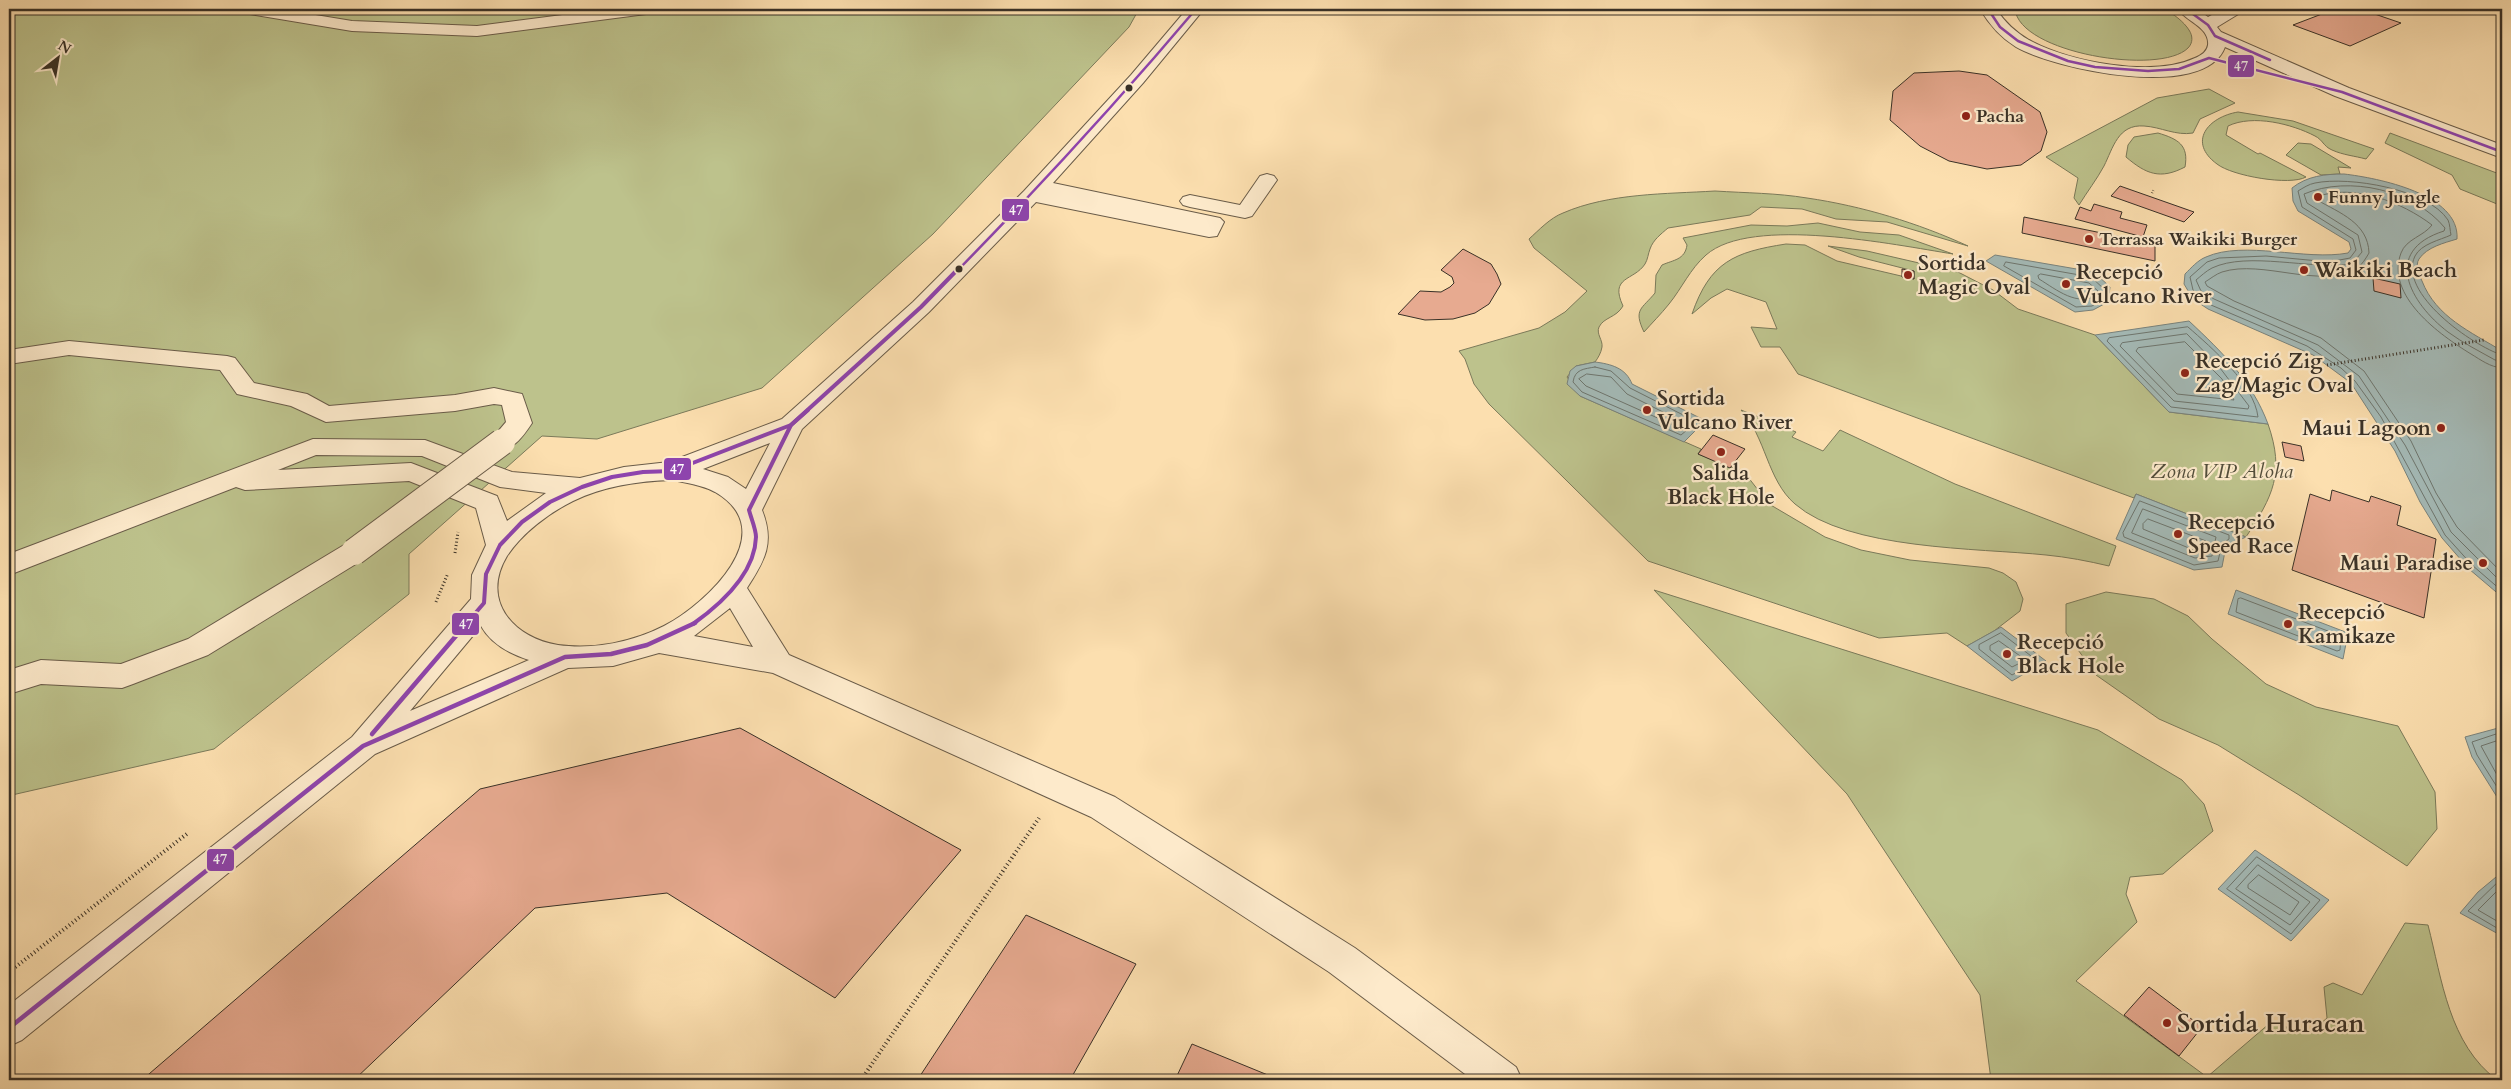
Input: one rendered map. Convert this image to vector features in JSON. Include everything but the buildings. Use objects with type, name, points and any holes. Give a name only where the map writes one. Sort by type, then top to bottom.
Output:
[{"type":"street","points":[[250,9],[352,26],[477,31],[646,9]]},
{"type":"street","points":[[672,471],[791,425],[921,307],[1040,184],[1196,9]]},
{"type":"street","points":[[1988,9],[1992,19],[2004,32],[2049,54],[2079,63],[2142,72],[2193,66],[2209,58],[2217,44],[2212,30]]},
{"type":"street","points":[[2186,9],[2212,30],[2342,92],[2502,152]]},
{"type":"street","points":[[2212,30],[2234,9]]},
{"type":"street","points":[[2209,58],[2342,92]]},
{"type":"street","points":[[1040,184],[1245,212],[1267,180]]},
{"type":"street","points":[[1040,184],[1213,222],[1209,232],[1040,184]]},
{"type":"street","points":[[9,357],[68,348],[227,363],[246,389],[298,400],[326,414],[455,403],[494,396],[512,400],[519,423],[502,442],[354,552],[198,647],[122,676],[41,672],[9,682]]},
{"type":"street","points":[[749,510],[791,425]]},
{"type":"street","points":[[9,565],[313,447],[425,448],[509,481],[582,487]]},
{"type":"street","points":[[672,471],[705,478],[732,491],[749,510],[756,534],[750,561],[734,589],[713,609],[687,627],[657,642],[627,651],[596,656],[565,657],[519,645],[502,633],[490,619],[484,603],[486,574],[500,545],[522,522],[550,502],[582,487],[620,476],[643,472],[672,471]]},
{"type":"street","points":[[221,482],[411,472],[488,502],[500,545]]},
{"type":"street","points":[[734,589],[778,663]]},
{"type":"street","points":[[9,1028],[363,746],[484,603]]},
{"type":"street","points":[[657,642],[778,663],[1103,808],[1342,960],[1503,1080]]},
{"type":"street","points":[[363,746],[565,657]]},
{"type":"path","points":[[2152,193],[2154,189]]},
{"type":"path","points":[[2327,365],[2484,340]]},
{"type":"path","points":[[861,1080],[1060,788]]},
{"type":"green space","points":[[2159,8],[2171,13],[2184,24],[2190,32],[2192,42],[2188,48],[2173,56],[2150,60],[2122,60],[2092,56],[2064,48],[2040,38],[2022,24],[2015,9]]},
{"type":"green space","points":[[9,9],[1139,9],[1129,27],[933,234],[762,388],[597,439],[542,436],[409,554],[409,594],[214,749],[9,797]]},
{"type":"green space","points":[[2209,89],[2235,103],[2200,119],[2193,133],[2187,134],[2144,126],[2135,126],[2128,129],[2118,138],[2101,171],[2079,205],[2074,198],[2078,178],[2046,157],[2157,98]]},
{"type":"green space","points":[[2238,112],[2293,121],[2374,149],[2366,159],[2332,150],[2315,136],[2284,124],[2260,121],[2238,122],[2228,126],[2226,135],[2258,154],[2260,153],[2306,177],[2298,180],[2275,180],[2248,176],[2217,164],[2208,156],[2203,147],[2205,132],[2210,125],[2218,119]]},
{"type":"green space","points":[[2158,133],[2180,144],[2185,153],[2185,167],[2168,173],[2154,173],[2140,168],[2126,157],[2128,145],[2134,137]]},
{"type":"green space","points":[[2390,133],[2502,175],[2502,206],[2460,189],[2452,175],[2385,143]]},
{"type":"green space","points":[[2298,143],[2311,144],[2351,168],[2338,167],[2340,174],[2321,175],[2286,155]]},
{"type":"green space","points":[[1715,191],[1784,195],[1828,201],[1910,223],[1968,246],[1887,222],[1836,219],[1802,209],[1761,207],[1750,215],[1668,228],[1653,243],[1645,264],[1621,284],[1619,296],[1623,306],[1599,327],[1598,332],[1602,347],[1595,362],[1576,366],[1567,377],[1580,396],[1701,449],[1698,454],[1744,472],[1769,504],[1825,537],[1861,550],[1910,560],[1989,568],[2003,573],[2016,582],[2023,599],[2020,611],[1994,631],[1967,646],[1947,633],[1879,638],[1648,561],[1489,404],[1474,384],[1465,359],[1459,351],[1539,328],[1565,312],[1587,291],[1534,248],[1529,239],[1549,221],[1558,215],[1581,206],[1618,198]]},
{"type":"green space","points":[[1818,223],[1860,232],[1899,235],[1953,254],[1825,236],[1789,235],[1756,237],[1727,243],[1700,260],[1669,304],[1644,332],[1639,318],[1640,310],[1655,293],[1656,275],[1662,265],[1678,259],[1684,254],[1687,245],[1683,238],[1751,225],[1787,226]]},
{"type":"green space","name":"Zona VIP Aloha","points":[[1786,244],[1805,245],[1837,261],[1914,279],[1914,271],[1859,257],[1828,246],[1867,251],[1958,272],[1993,290],[2018,309],[2095,335],[2169,412],[2268,424],[2276,457],[2276,470],[2274,484],[2263,509],[2246,537],[2136,494],[2134,498],[1798,374],[1780,347],[1761,347],[1751,327],[1777,329],[1766,302],[1727,289],[1711,298],[1692,314],[1707,282],[1726,262],[1752,251]]},
{"type":"green space","points":[[1741,410],[1796,432],[1792,437],[1823,451],[1840,430],[1955,484],[2116,546],[2109,566],[2054,556],[1951,548],[1880,539],[1847,530],[1818,519],[1795,504],[1778,483],[1756,433]]},
{"type":"green space","points":[[1654,590],[2098,730],[2182,780],[2204,804],[2213,831],[2163,874],[2130,877],[2126,894],[2137,922],[2076,981],[2207,1077],[2270,1023],[2310,1033],[2327,1018],[2324,987],[2333,983],[2362,995],[2405,923],[2428,925],[2443,989],[2458,1030],[2468,1048],[2481,1065],[2497,1080],[1991,1080],[1980,995],[1847,794]]},
{"type":"green space","points":[[2106,592],[2154,599],[2188,616],[2212,639],[2266,684],[2316,707],[2398,726],[2435,792],[2437,829],[2407,866],[2299,795],[2218,745],[2159,719],[2096,675],[2066,633],[2066,604]]},
{"type":"water","points":[[2344,174],[2395,184],[2432,200],[2445,210],[2454,223],[2457,239],[2436,246],[2422,255],[2417,267],[2420,276],[2428,294],[2445,314],[2502,351],[2502,597],[2469,569],[2442,538],[2420,502],[2395,451],[2351,383],[2313,355],[2208,309],[2193,299],[2184,284],[2185,274],[2195,264],[2203,258],[2221,252],[2256,250],[2313,255],[2348,253],[2351,249],[2349,242],[2298,211],[2293,201],[2292,188],[2316,177]]},
{"type":"water","name":"Recepció Vulcano River","points":[[1995,255],[2094,272],[2110,287],[2108,302],[2093,310],[2075,312],[1986,261]]},
{"type":"water","name":"Recepció Zig Zag/Magic Oval","points":[[2189,321],[2213,344],[2245,381],[2254,394],[2268,424],[2169,412],[2095,335]]},
{"type":"water","name":"Sortida Vulcano River","points":[[1595,362],[1617,368],[1626,374],[1632,384],[1702,419],[1697,429],[1684,442],[1580,396],[1567,384],[1570,371],[1576,366]]},
{"type":"water","name":"Recepció Speed Race","points":[[2136,494],[2246,537],[2226,546],[2222,567],[2194,570],[2116,539]]},
{"type":"water","name":"Recepció Kamikaze","points":[[2236,590],[2348,633],[2343,659],[2228,614]]},
{"type":"water","name":"Recepció Black Hole","points":[[2001,627],[2046,661],[2012,681],[1967,646]]},
{"type":"water","points":[[2502,727],[2502,805],[2472,757],[2465,737]]},
{"type":"water","points":[[2255,850],[2329,900],[2291,941],[2218,889]]},
{"type":"water","points":[[2502,872],[2502,936],[2460,913],[2478,892]]},
{"type":"transit line","name":"47","points":[[9,1028],[363,746],[565,657],[611,654],[647,645],[690,626],[710,612],[727,596],[741,578],[751,558],[756,536],[749,510],[791,425],[921,307],[1031,195],[1137,79],[1196,9]]},
{"type":"transit line","name":"47","points":[[1988,9],[2000,27],[2018,41],[2041,52],[2068,61],[2095,67],[2148,71],[2179,69],[2209,58],[2342,92],[2502,152]]},
{"type":"transit line","name":"47","points":[[2186,9],[2208,25],[2215,36],[2270,60]]},
{"type":"transit line","name":"47","points":[[372,734],[484,603],[486,574],[500,545],[522,522],[550,502],[582,487],[612,477],[643,472],[672,471],[791,425],[808,410]]},
{"type":"place","name":"Pacha","points":[[1966,116]]},
{"type":"place","name":"Funny Jungle","points":[[2318,197]]},
{"type":"place","name":"Terrassa Waikiki Burger","points":[[2089,239]]},
{"type":"place","name":"Waikiki Beach","points":[[2304,270]]},
{"type":"place","name":"Sortida Magic Oval","points":[[1908,275]]},
{"type":"place","name":"Recepció Vulcano River","points":[[2066,284]]},
{"type":"place","name":"Recepció Zig Zag/Magic Oval","points":[[2185,373]]},
{"type":"place","name":"Sortida Vulcano River","points":[[1647,410]]},
{"type":"place","name":"Maui Lagoon","points":[[2441,428]]},
{"type":"place","name":"Salida Black Hole","points":[[1721,452]]},
{"type":"place","name":"Recepció Speed Race","points":[[2178,534]]},
{"type":"place","name":"Maui Paradise","points":[[2483,563]]},
{"type":"place","name":"Recepció Kamikaze","points":[[2288,624]]},
{"type":"place","name":"Recepció Black Hole","points":[[2007,654]]},
{"type":"place","name":"Sortida Huracan","points":[[2167,1023]]}]
